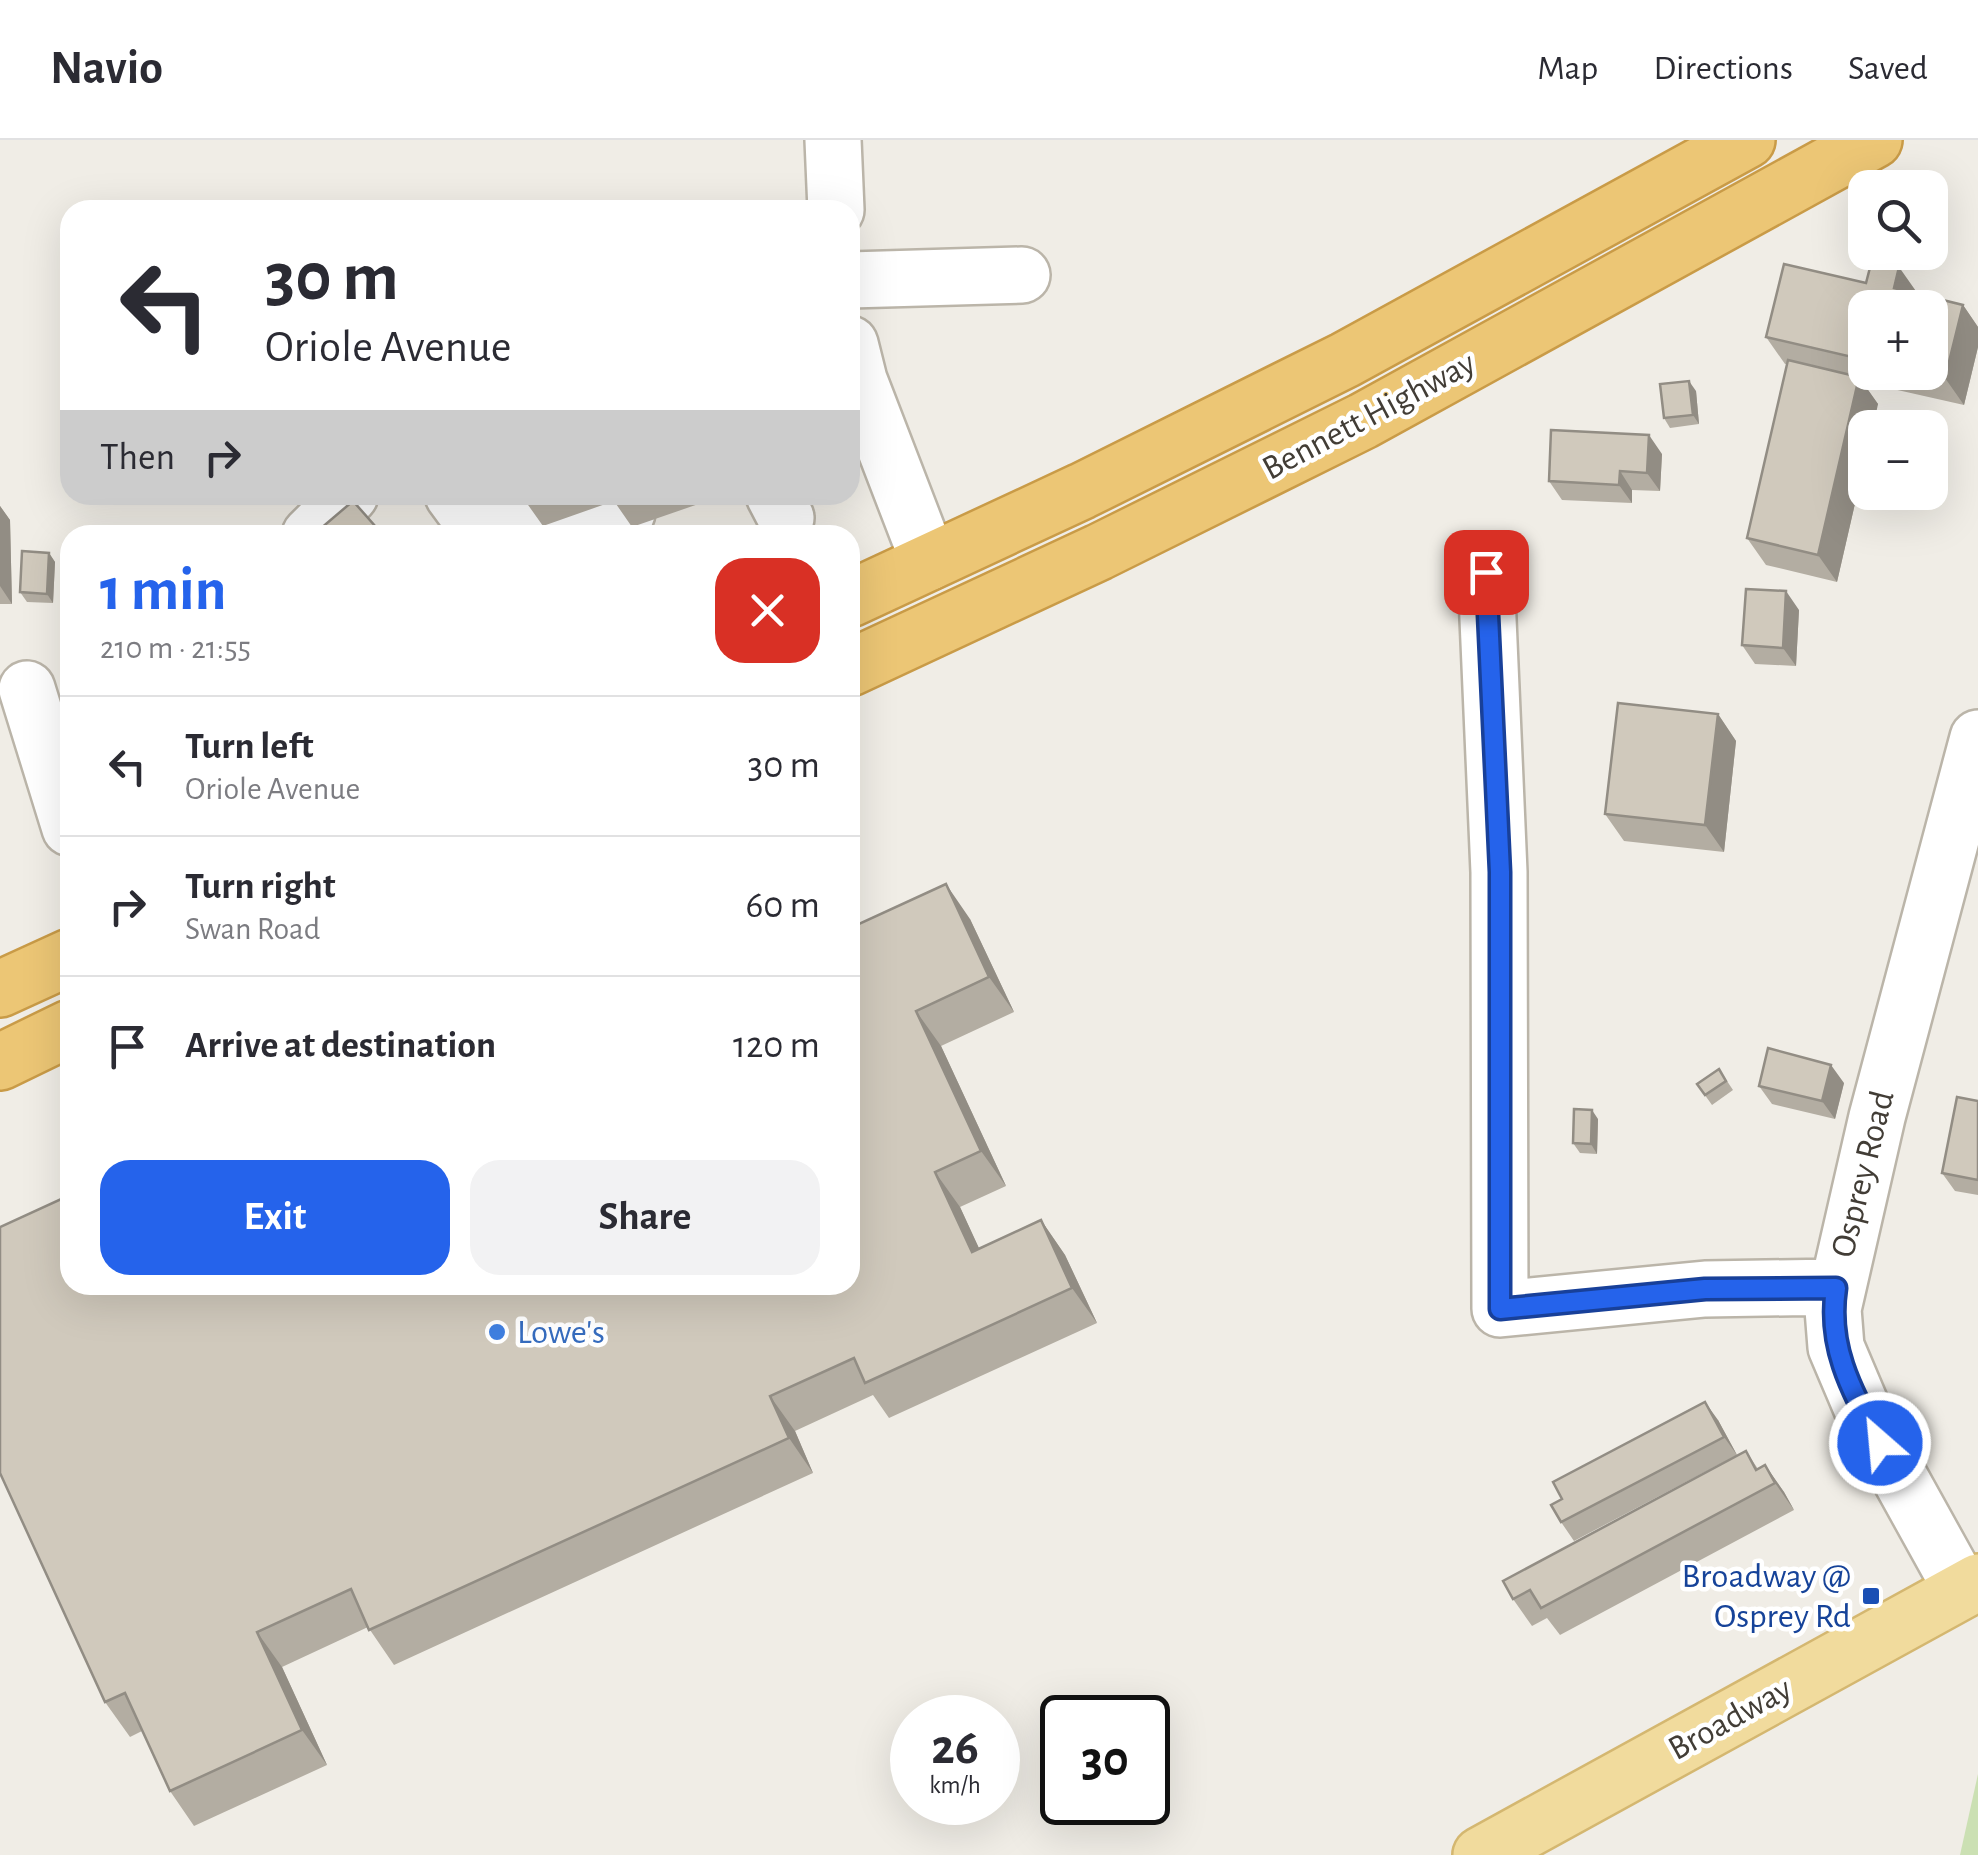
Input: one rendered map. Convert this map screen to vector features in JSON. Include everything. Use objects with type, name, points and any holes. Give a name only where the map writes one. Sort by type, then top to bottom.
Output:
[{"type":"highway","name":"Bennett Highway","points":[[860,593],[1132,467],[1345,360],[1748,140]]},
{"type":"highway","name":"Bennett Highway","points":[[860,663],[1100,552],[1346,429],[1874,140]]},
{"type":"highway","points":[[0,990],[60,962]]},
{"type":"highway","points":[[0,1062],[60,1033]]},
{"type":"main road","name":"Broadway","points":[[1481,1855],[1970,1586]]},
{"type":"street","points":[[833,140],[836,200]]},
{"type":"street","points":[[860,280],[1022,275]]},
{"type":"street","points":[[860,383],[929,562]]},
{"type":"street","points":[[320,525],[340,505]]},
{"type":"street","points":[[450,512],[484,519],[549,520],[627,512]]},
{"type":"street","points":[[1486,572],[1500,872],[1500,1309],[1705,1289],[1836,1288]]},
{"type":"street","points":[[32,688],[60,791]]},
{"type":"street","name":"Osprey Road","points":[[1970,1586],[1864,1414],[1833,1332],[1836,1288],[1876,1116],[1978,738]]},
{"type":"green space","points":[[1978,1774],[1978,1855],[1960,1855]]},
{"type":"building","points":[[1784,264],[1866,283],[1869,270],[1898,270],[1894,288],[1902,290],[1848,290],[1848,356],[1766,337]]},
{"type":"building","points":[[1948,301],[1963,305],[1948,366]]},
{"type":"building","points":[[1788,360],[1848,374],[1848,390],[1856,390],[1851,410],[1848,410],[1818,555],[1747,538]]},
{"type":"building","points":[[1689,381],[1693,415],[1664,418],[1660,384]]},
{"type":"building","points":[[1551,430],[1649,435],[1647,473],[1620,471],[1619,485],[1549,481]]},
{"type":"building","points":[[348,505],[357,505],[374,525],[325,525]]},
{"type":"building","points":[[22,551],[49,553],[47,594],[20,592]]},
{"type":"building","points":[[1746,589],[1786,591],[1783,648],[1742,645]]},
{"type":"building","points":[[1618,703],[1718,714],[1705,825],[1605,814]]},
{"type":"building","points":[[946,884],[989,977],[916,1011],[981,1151],[935,1172],[972,1252],[1041,1220],[1072,1288],[865,1383],[854,1358],[770,1396],[789,1438],[369,1630],[351,1589],[257,1632],[302,1730],[170,1791],[125,1693],[105,1702],[0,1473],[0,1227],[60,1200],[60,1295],[860,1295],[860,923]]},
{"type":"building","points":[[1768,1048],[1831,1065],[1822,1101],[1759,1086]]},
{"type":"building","points":[[1719,1069],[1726,1081],[1705,1095],[1697,1084]]},
{"type":"building","points":[[1957,1097],[1978,1101],[1978,1180],[1942,1173]]},
{"type":"building","points":[[1574,1109],[1592,1110],[1591,1144],[1573,1143]]},
{"type":"building","points":[[1705,1402],[1724,1437],[1561,1522],[1551,1505],[1562,1499],[1553,1482]]},
{"type":"building","points":[[1746,1451],[1756,1470],[1765,1465],[1775,1483],[1541,1608],[1530,1590],[1513,1599],[1503,1581]]},
{"type":"place","name":"Lowe's","points":[[497,1332]]},
{"type":"place","name":"Broadway @ Osprey Rd","points":[[1871,1596]]},
{"type":"route","points":[[1486,572],[1500,872],[1500,1309],[1705,1289],[1836,1288],[1836,1347],[1880,1443]]}]
